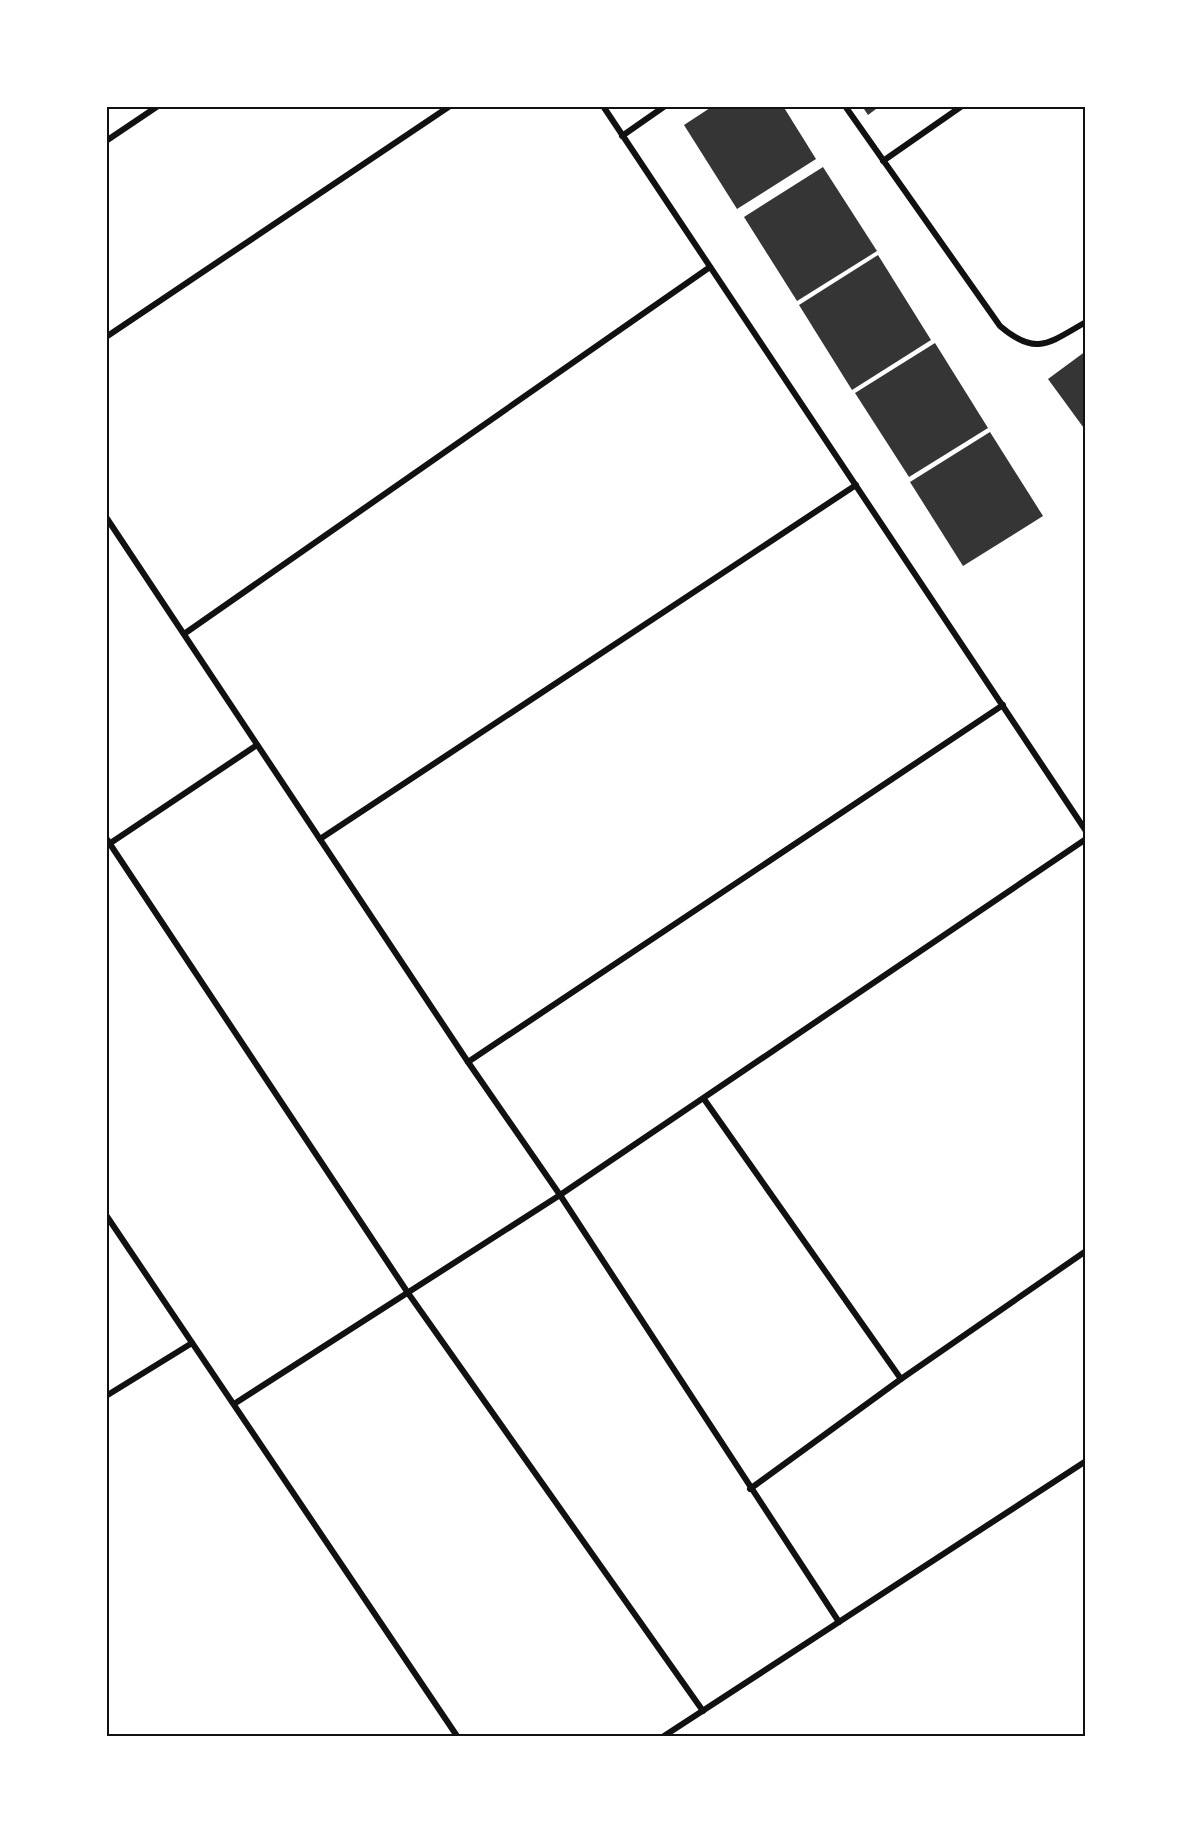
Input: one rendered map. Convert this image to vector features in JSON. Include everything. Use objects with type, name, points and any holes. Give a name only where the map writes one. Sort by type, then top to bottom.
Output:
[{"type":"street","points":[[106,141],[158,106]]},
{"type":"street","points":[[106,337],[450,106]]},
{"type":"street","points":[[603,106],[1086,831]]},
{"type":"street","points":[[622,136],[665,106]]},
{"type":"street","points":[[845,106],[1000,326],[1016,340],[1035,344],[1051,342],[1086,322]]},
{"type":"street","points":[[883,161],[962,106]]},
{"type":"street","points":[[184,634],[710,267]]},
{"type":"street","points":[[320,839],[856,486]]},
{"type":"street","points":[[106,517],[468,1062],[560,1195],[839,1622]]},
{"type":"street","points":[[468,1062],[1003,705]]},
{"type":"street","points":[[257,745],[108,843],[408,1293],[703,1711]]},
{"type":"street","points":[[234,1404],[560,1195],[1086,839]]},
{"type":"street","points":[[704,1099],[901,1379]]},
{"type":"street","points":[[106,1215],[457,1737]]},
{"type":"street","points":[[750,1489],[901,1379],[1086,1251]]},
{"type":"street","points":[[106,1396],[192,1343]]},
{"type":"street","points":[[664,1737],[1086,1461]]},
{"type":"building","points":[[713,106],[783,106],[816,159],[737,209],[684,125]]},
{"type":"building","points":[[862,106],[880,106],[868,115]]},
{"type":"building","points":[[823,167],[877,251],[797,301],[744,217]]},
{"type":"building","points":[[878,255],[931,340],[852,390],[799,305]]},
{"type":"building","points":[[935,343],[988,428],[909,477],[855,393]]},
{"type":"building","points":[[1086,351],[1086,431],[1048,379]]},
{"type":"building","points":[[990,432],[1043,516],[963,566],[910,482]]}]
